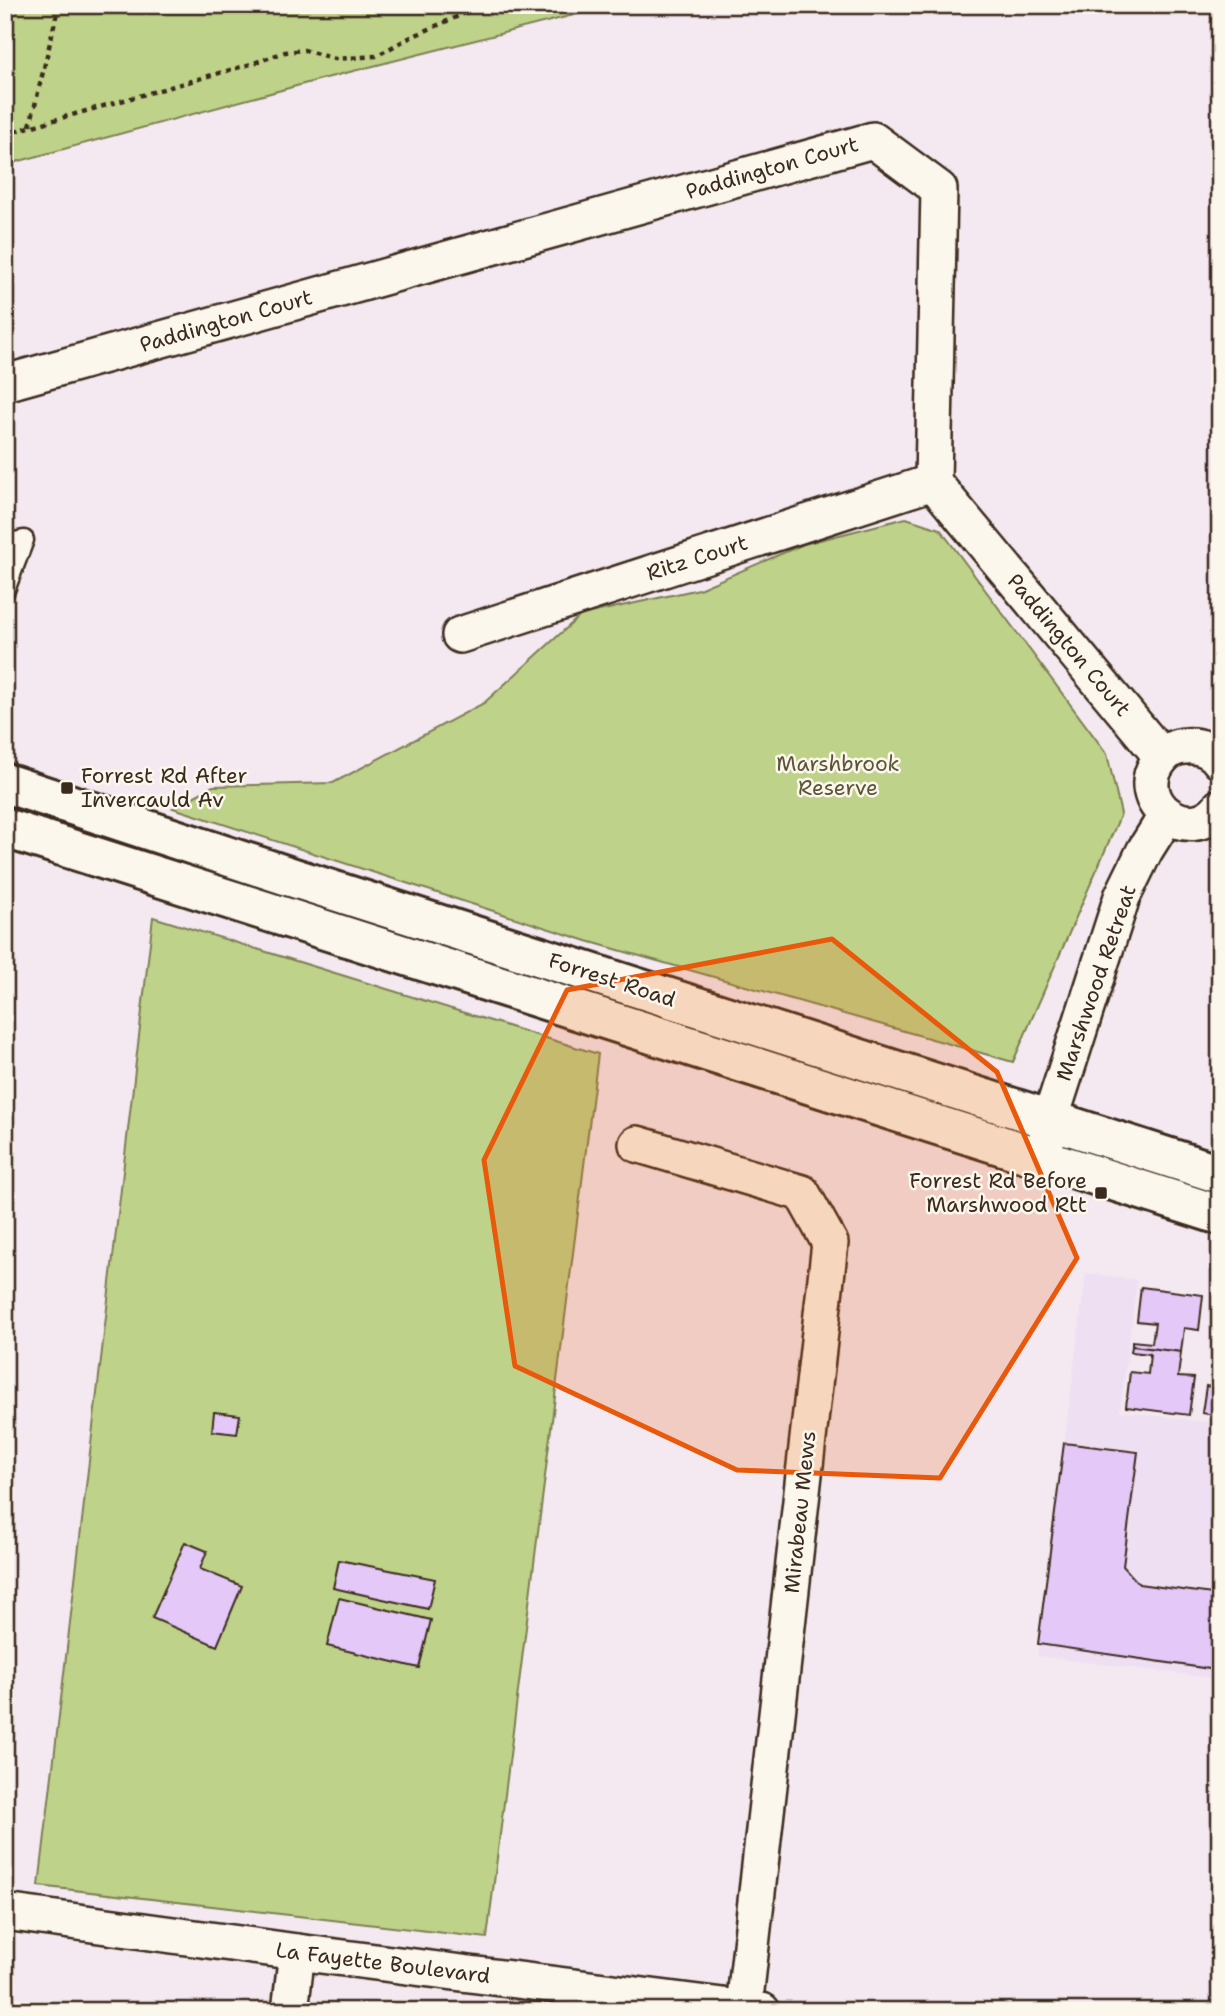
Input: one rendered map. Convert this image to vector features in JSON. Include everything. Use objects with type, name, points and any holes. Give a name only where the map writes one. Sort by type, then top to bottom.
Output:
[{"type":"main road","name":"Forrest Road","points":[[5,783],[1220,1174]]},
{"type":"main road","name":"Forrest Road","points":[[5,828],[1220,1215]]},
{"type":"street","name":"Paddington Court","points":[[5,383],[873,140],[939,189],[933,482],[1162,757]]},
{"type":"street","name":"Ritz Court","points":[[460,635],[933,482]]},
{"type":"street","points":[[1218,812],[1192,823],[1179,821],[1158,806],[1152,793],[1151,780],[1154,767],[1162,757],[1183,746],[1195,746],[1219,756]]},
{"type":"street","name":"Marshwood Retreat","points":[[1043,1159],[1049,1120],[1122,897],[1145,850],[1167,815]]},
{"type":"street","name":"Mirabeau Mews","points":[[637,1144],[802,1193],[830,1243],[753,2010]]},
{"type":"street","name":"La Fayette Boulevard","points":[[5,1912],[753,2010]]},
{"type":"street","points":[[290,2011],[297,1952]]},
{"type":"lane","points":[[5,544],[24,540],[5,590]]},
{"type":"path","points":[[30,127],[59,5]]},
{"type":"path","points":[[5,134],[285,52],[304,50],[335,59],[376,56],[483,5]]},
{"type":"highlighted area","points":[[832,939],[997,1072],[1077,1258],[940,1478],[737,1470],[515,1366],[484,1160],[567,990]]},
{"type":"shaded area","points":[[1086,1273],[1137,1280],[1120,1411],[1220,1424],[1220,1679],[1037,1656]]},
{"type":"green space","points":[[5,5],[613,5],[322,79],[5,165]]},
{"type":"green space","name":"Marshbrook Reserve","points":[[906,518],[940,529],[1107,754],[1121,814],[1013,1062],[587,941],[173,808],[213,786],[333,783],[484,703],[581,615],[699,589],[804,544]]},
{"type":"green space","points":[[153,917],[598,1054],[487,1938],[39,1886]]},
{"type":"building","points":[[1141,1287],[1203,1295],[1199,1330],[1184,1328],[1181,1352],[1132,1346],[1132,1341],[1152,1343],[1155,1323],[1137,1321]]},
{"type":"building","points":[[1219,1319],[1220,1355],[1214,1355]]},
{"type":"building","points":[[1132,1346],[1181,1352],[1178,1377],[1194,1378],[1189,1415],[1126,1407],[1130,1372],[1148,1374],[1150,1354],[1131,1352]]},
{"type":"building","points":[[1206,1386],[1220,1388],[1220,1416],[1202,1413]]},
{"type":"building","points":[[214,1412],[240,1415],[237,1434],[212,1431]]},
{"type":"building","points":[[1064,1443],[1138,1452],[1123,1566],[1139,1584],[1220,1595],[1220,1650],[1217,1670],[1038,1644]]},
{"type":"building","points":[[185,1542],[207,1551],[200,1569],[242,1586],[217,1646],[152,1618]]},
{"type":"building","points":[[339,1560],[435,1579],[428,1609],[333,1588]]},
{"type":"building","points":[[339,1598],[431,1620],[419,1668],[327,1646]]},
{"type":"place","name":"Forrest Rd After Invercauld Av","points":[[67,788]]},
{"type":"place","name":"Forrest Rd Before Marshwood Rtt","points":[[1101,1193]]}]
